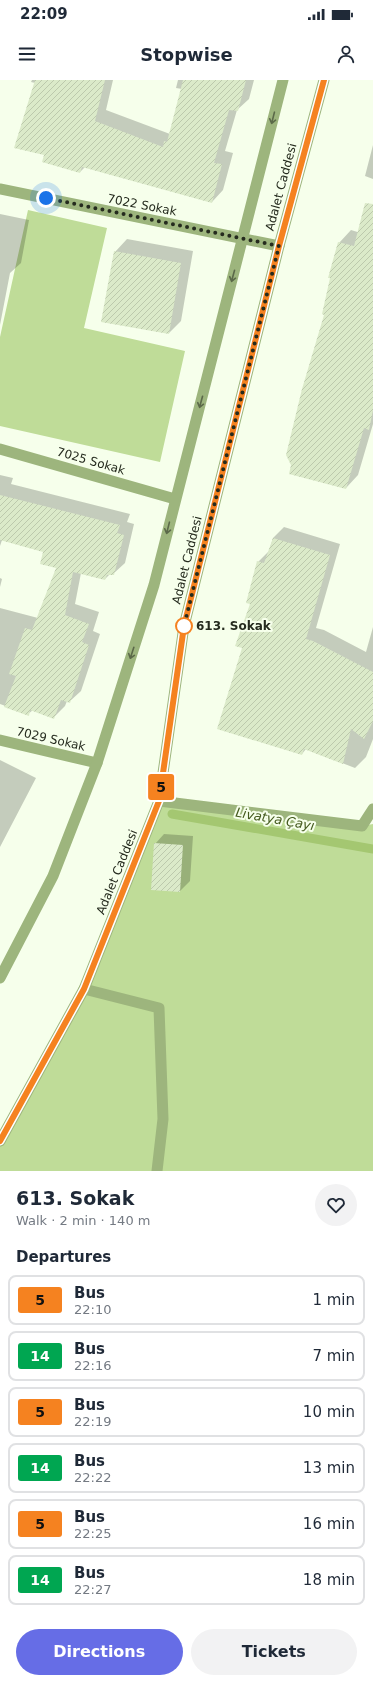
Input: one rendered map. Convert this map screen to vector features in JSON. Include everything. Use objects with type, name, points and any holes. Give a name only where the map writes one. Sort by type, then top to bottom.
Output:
[{"type":"street","name":"Adalet Caddesi","points":[[0,978],[53,876],[97,763],[154,585],[283,80]]},
{"type":"street","name":"Adalet Caddesi","points":[[0,1141],[84,989],[159,801],[184,626],[279,246],[324,80]]},
{"type":"street","name":"7022 Sokak","points":[[0,189],[279,246]]},
{"type":"street","name":"7025 Sokak","points":[[0,449],[175,499]]},
{"type":"street","name":"7029 Sokak","points":[[0,740],[97,763]]},
{"type":"street","points":[[159,801],[362,826],[373,822]]},
{"type":"street","points":[[362,826],[373,809]]},
{"type":"street","points":[[84,989],[159,1008],[163,1119],[157,1171]]},
{"type":"green space","points":[[28,210],[107,228],[84,328],[185,351],[160,462],[0,426],[0,337]]},
{"type":"green space","points":[[159,801],[362,826],[373,824],[373,1171],[0,1171],[0,1141],[84,989]]},
{"type":"building","points":[[35,80],[105,80],[95,121],[163,147],[164,141],[167,142],[183,80],[246,80],[238,111],[229,110],[214,163],[222,164],[212,203],[82,167],[80,173],[42,162],[44,155],[14,148]]},
{"type":"building","points":[[365,203],[373,204],[373,410],[369,430],[364,428],[346,489],[289,474],[291,465],[286,455],[302,389],[324,315],[322,314],[330,278],[328,278],[338,242],[354,246]]},
{"type":"building","points":[[114,251],[181,263],[169,334],[101,322]]},
{"type":"building","points":[[0,495],[120,525],[117,533],[124,535],[114,575],[107,575],[105,580],[73,572],[65,615],[89,624],[82,642],[89,645],[70,703],[61,700],[54,719],[30,710],[29,716],[4,707],[16,676],[9,674],[25,628],[32,630],[56,568],[40,564],[43,552],[0,540]]},
{"type":"building","points":[[273,538],[330,555],[306,639],[313,641],[373,672],[373,721],[364,739],[351,729],[343,764],[304,749],[302,755],[217,729],[242,648],[235,646],[250,604],[246,603],[257,561],[264,563]]},
{"type":"building","points":[[154,843],[183,845],[180,892],[151,890]]},
{"type":"waterway","name":"Livatya Çayı","points":[[172,814],[373,849]]},
{"type":"bus line","name":"5","points":[[0,1141],[84,989],[159,801],[184,626],[279,246],[324,80]]},
{"type":"place","name":"613. Sokak","points":[[184,626]]},
{"type":"route","points":[[46,198],[279,246],[184,626]]}]
